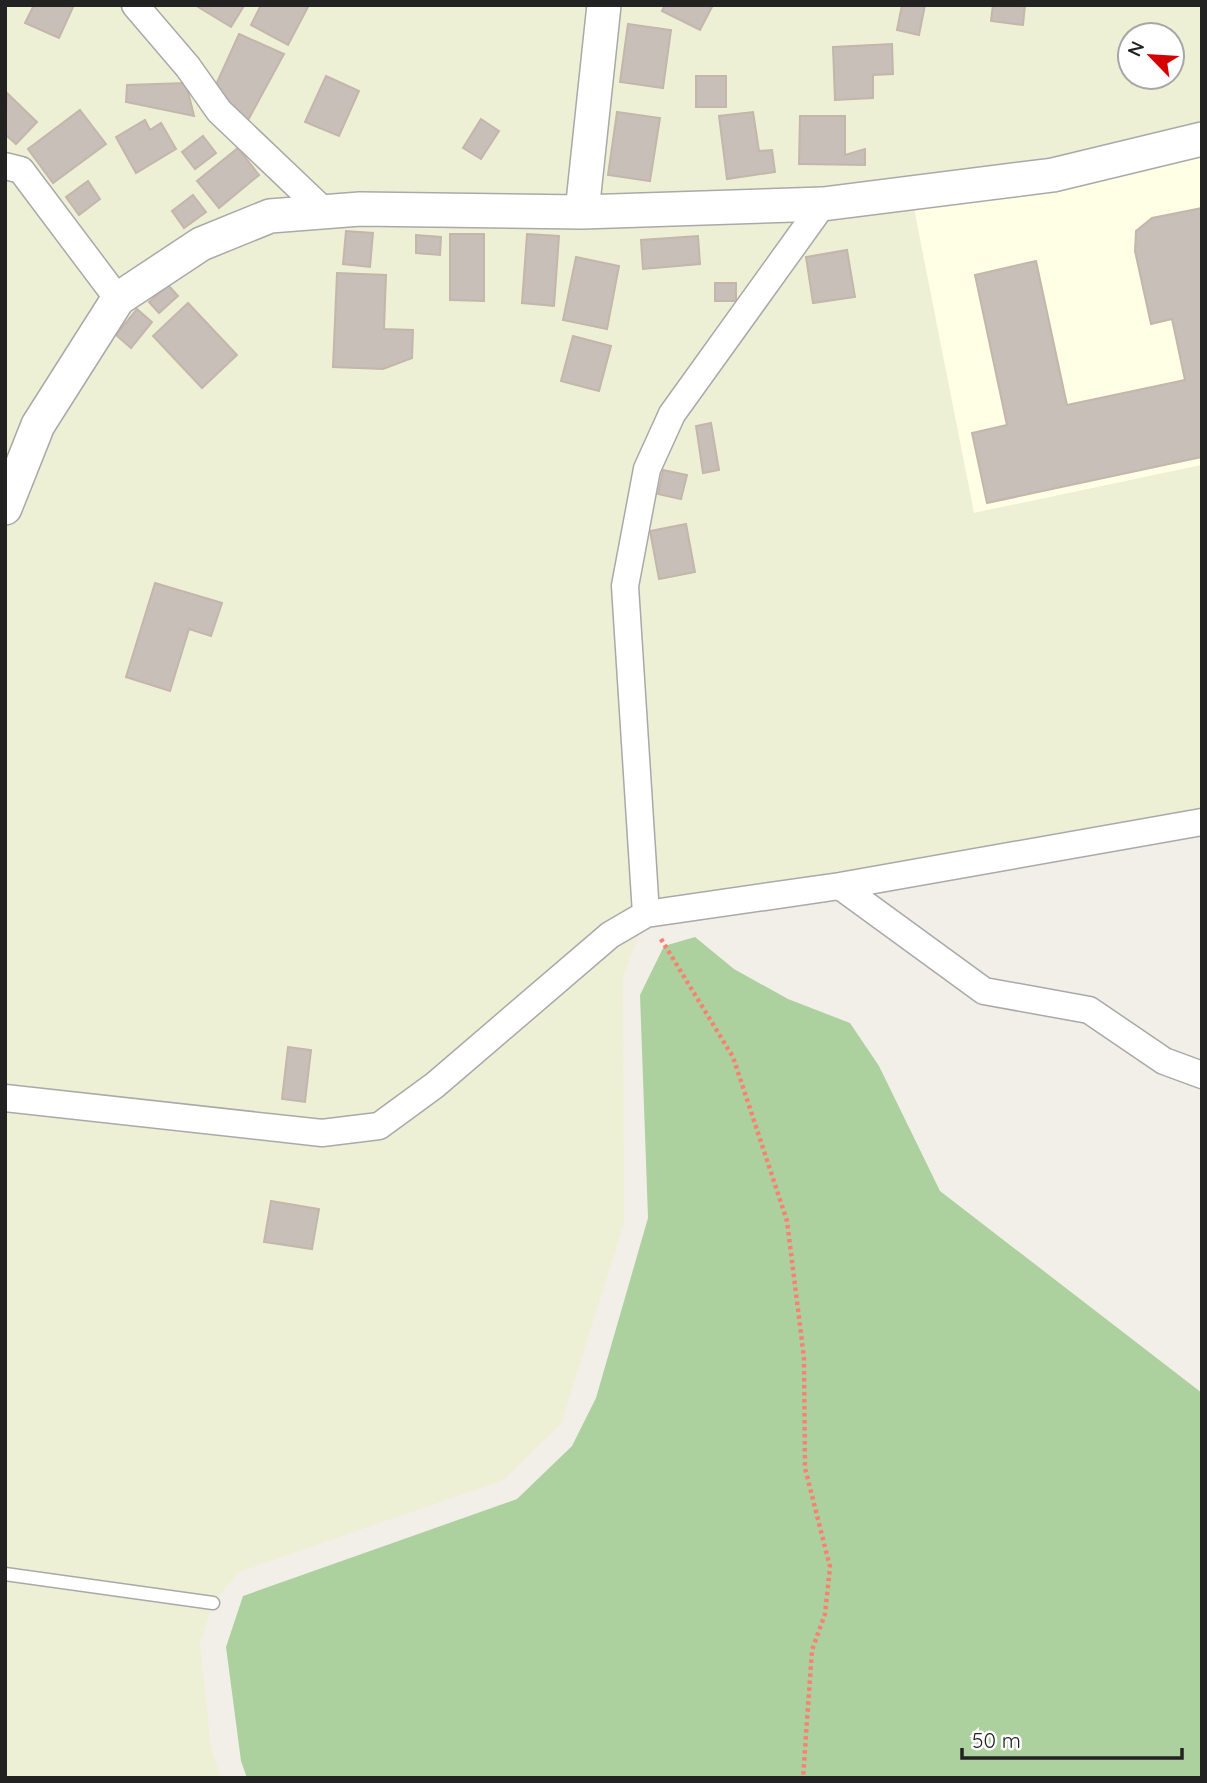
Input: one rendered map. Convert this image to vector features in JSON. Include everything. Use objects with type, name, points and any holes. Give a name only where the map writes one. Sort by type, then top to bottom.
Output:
[{"type":"street","points":[[135,5],[188,67],[219,111],[325,212]]},
{"type":"street","points":[[582,212],[604,5]]},
{"type":"street","points":[[5,508],[38,425],[118,299],[201,244],[270,216],[360,209],[582,212],[823,204],[1053,175],[1202,139]]},
{"type":"street","points":[[5,166],[21,170],[118,299]]},
{"type":"street","points":[[646,914],[625,586],[647,469],[672,414],[823,204]]},
{"type":"street","points":[[5,1098],[322,1133],[379,1126],[435,1085],[610,935],[646,914],[840,886],[1202,822]]},
{"type":"street","points":[[840,886],[984,991],[1089,1010],[1164,1061],[1202,1075]]},
{"type":"lane","points":[[5,1574],[213,1603]]},
{"type":"path","points":[[646,914],[733,1057],[788,1221],[804,1357],[805,1468],[830,1567],[825,1614],[811,1650],[803,1778]]},
{"type":"shaded area","points":[[5,5],[1202,5],[1202,159],[1196,142],[911,193],[974,513],[1202,465],[1202,810],[646,914],[623,978],[624,1223],[561,1424],[504,1480],[239,1572],[213,1603],[200,1643],[211,1746],[221,1778],[5,1778]]},
{"type":"shaded area","points":[[1196,142],[1202,159],[1202,465],[974,513],[910,192]]},
{"type":"green space","points":[[695,937],[734,969],[788,999],[850,1023],[879,1066],[940,1191],[1202,1393],[1202,1778],[247,1778],[241,1761],[226,1647],[243,1596],[517,1499],[572,1446],[596,1398],[648,1218],[640,995],[664,946]]},
{"type":"building","points":[[34,5],[74,5],[59,38],[25,23]]},
{"type":"building","points":[[195,5],[242,5],[244,6],[231,27]]},
{"type":"building","points":[[261,5],[309,5],[288,45],[251,25]]},
{"type":"building","points":[[665,5],[713,5],[700,30],[662,11]]},
{"type":"building","points":[[902,5],[925,5],[919,35],[897,30]]},
{"type":"building","points":[[993,5],[1025,5],[1023,25],[991,21]]},
{"type":"building","points":[[628,24],[671,30],[663,88],[620,82]]},
{"type":"building","points":[[239,34],[284,54],[247,122],[214,89]]},
{"type":"building","points":[[892,44],[893,74],[873,75],[873,98],[835,100],[833,47]]},
{"type":"building","points":[[326,76],[359,91],[339,136],[305,122]]},
{"type":"building","points":[[696,76],[726,76],[726,107],[696,107]]},
{"type":"building","points":[[186,83],[194,116],[126,102],[127,85]]},
{"type":"building","points":[[7,93],[37,122],[16,144],[5,134]]},
{"type":"building","points":[[80,110],[106,144],[53,183],[28,149]]},
{"type":"building","points":[[617,112],[660,118],[650,181],[608,175]]},
{"type":"building","points":[[753,112],[759,151],[772,150],[775,172],[727,179],[719,116]]},
{"type":"building","points":[[800,116],[845,116],[845,155],[865,149],[865,165],[799,164]]},
{"type":"building","points":[[481,119],[499,131],[481,159],[463,148]]},
{"type":"building","points":[[145,120],[150,130],[161,123],[176,149],[136,173],[116,137]]},
{"type":"building","points":[[203,136],[216,153],[195,169],[182,152]]},
{"type":"building","points":[[238,148],[259,175],[219,208],[197,181]]},
{"type":"building","points":[[88,181],[100,199],[79,215],[66,197]]},
{"type":"building","points":[[193,195],[206,212],[184,228],[172,211]]},
{"type":"building","points":[[1202,208],[1202,457],[987,503],[972,433],[1007,425],[975,275],[1036,261],[1067,405],[1185,380],[1172,319],[1151,324],[1135,251],[1136,231],[1152,218]]},
{"type":"building","points":[[346,231],[373,233],[370,267],[343,264]]},
{"type":"building","points":[[450,234],[484,234],[484,301],[450,300]]},
{"type":"building","points":[[527,234],[559,236],[554,306],[522,303]]},
{"type":"building","points":[[416,235],[441,237],[440,255],[416,253]]},
{"type":"building","points":[[698,236],[700,264],[643,269],[641,240]]},
{"type":"building","points":[[847,250],[855,297],[813,303],[806,257]]},
{"type":"building","points":[[576,257],[619,266],[607,329],[563,320]]},
{"type":"building","points":[[337,273],[386,275],[384,329],[413,330],[412,358],[383,369],[333,367]]},
{"type":"building","points":[[715,283],[736,283],[736,301],[715,301]]},
{"type":"building","points":[[168,285],[178,296],[159,313],[149,302]]},
{"type":"building","points":[[188,303],[237,355],[202,388],[153,336]]},
{"type":"building","points":[[137,309],[152,322],[131,348],[116,335]]},
{"type":"building","points":[[573,336],[611,346],[599,391],[561,381]]},
{"type":"building","points":[[711,423],[719,470],[703,473],[696,426]]},
{"type":"building","points":[[663,470],[687,475],[681,499],[658,494]]},
{"type":"building","points":[[686,524],[695,572],[659,579],[650,531]]},
{"type":"building","points":[[155,583],[222,603],[211,636],[189,629],[170,691],[126,677]]},
{"type":"building","points":[[288,1047],[311,1050],[305,1102],[282,1099]]},
{"type":"building","points":[[271,1201],[319,1209],[312,1249],[264,1242]]}]
